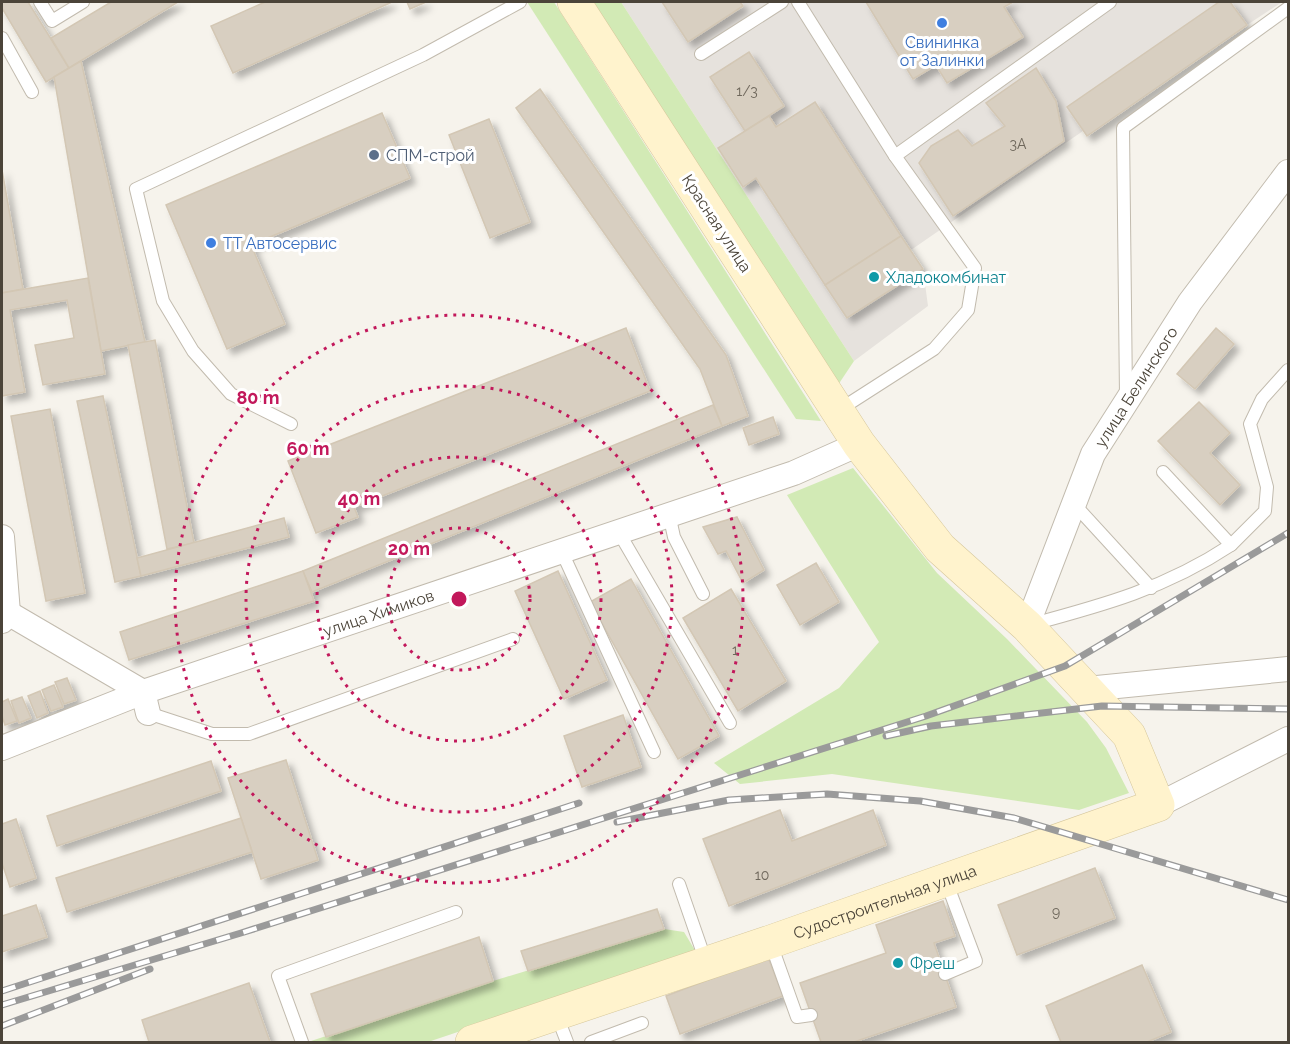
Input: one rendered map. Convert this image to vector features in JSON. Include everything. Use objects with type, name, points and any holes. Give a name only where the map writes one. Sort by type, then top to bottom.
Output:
[{"type":"main road","name":"Красная улица","points":[[574,2],[860,444],[940,548],[1027,626],[1129,735],[1158,805]]},
{"type":"main road","name":"Судостроительная улица","points":[[472,1042],[562,1028],[707,963],[1158,805]]},
{"type":"street","name":"улица Белинского","points":[[1027,626],[1093,454],[1190,302],[1288,171]]},
{"type":"street","name":"улица Химиков","points":[[2,748],[145,702],[561,550],[794,473],[860,444]]},
{"type":"street","points":[[2,537],[5,617],[145,702]]},
{"type":"street","points":[[1087,689],[1288,669]]},
{"type":"street","name":"Судостроительная улица","points":[[1158,805],[1288,739]]},
{"type":"lane","points":[[40,2],[52,21],[83,2]]},
{"type":"lane","points":[[291,424],[231,394],[193,351],[163,301],[136,189],[423,55],[520,2]]},
{"type":"lane","points":[[701,54],[782,2]]},
{"type":"lane","points":[[798,2],[895,156],[975,268],[968,310],[934,348],[837,410]]},
{"type":"lane","points":[[895,156],[1110,2]]},
{"type":"lane","points":[[1126,403],[1123,128],[1288,8]]},
{"type":"lane","points":[[2,38],[32,92]]},
{"type":"lane","points":[[1027,626],[1119,601],[1195,569],[1231,545],[1265,511],[1267,488],[1250,424],[1262,399],[1288,370]]},
{"type":"lane","points":[[1163,472],[1231,545]]},
{"type":"lane","points":[[1074,504],[1151,588]]},
{"type":"lane","points":[[669,514],[674,537],[703,594]]},
{"type":"lane","points":[[618,531],[730,723]]},
{"type":"lane","points":[[561,550],[654,752]]},
{"type":"lane","points":[[145,702],[212,734],[249,735],[513,639]]},
{"type":"lane","points":[[945,974],[976,961],[946,880]]},
{"type":"lane","points":[[679,884],[707,963]]},
{"type":"lane","points":[[302,1042],[278,976],[456,912]]},
{"type":"lane","points":[[770,942],[797,1017],[811,1015]]},
{"type":"lane","points":[[591,1042],[642,1023]]},
{"type":"shaded area","points":[[621,2],[1219,2],[1067,107],[1083,131],[911,250],[923,269],[928,306],[854,361]]},
{"type":"shaded area","points":[[1230,2],[1282,2],[1247,25]]},
{"type":"green space","points":[[527,2],[554,2],[821,421],[796,419]]},
{"type":"green space","points":[[590,2],[621,2],[854,361],[838,385]]},
{"type":"green space","points":[[853,468],[937,573],[1007,639],[1087,722],[1106,748],[1129,793],[1079,810],[832,774],[740,784],[714,763],[839,688],[879,642],[787,495]]},
{"type":"green space","points":[[664,929],[684,932],[696,952],[428,1042],[311,1041],[493,981]]},
{"type":"building","points":[[2,2],[28,2],[69,68],[46,82],[2,8]]},
{"type":"building","points":[[111,2],[178,2],[69,68],[51,38]]},
{"type":"building","points":[[265,2],[392,2],[233,73],[211,26]]},
{"type":"building","points":[[407,2],[426,2],[410,9]]},
{"type":"building","points":[[662,2],[740,2],[743,6],[688,42]]},
{"type":"building","points":[[866,2],[1013,2],[1004,7],[1023,37],[947,83],[936,65],[913,79]]},
{"type":"building","points":[[1219,2],[1230,2],[1247,25],[1087,136],[1067,107]]},
{"type":"building","points":[[749,52],[784,106],[745,131],[710,77]]},
{"type":"building","points":[[81,61],[145,342],[101,351],[54,77]]},
{"type":"building","points":[[1036,68],[1056,101],[1064,141],[953,216],[919,163],[931,146],[958,130],[972,146],[1005,126],[986,103]]},
{"type":"building","points":[[540,89],[726,355],[748,416],[722,426],[700,369],[516,108]]},
{"type":"building","points":[[815,102],[901,236],[825,285],[756,178],[743,187],[718,148],[769,116],[776,127]]},
{"type":"building","points":[[382,113],[410,178],[251,245],[285,324],[227,349],[166,205]]},
{"type":"building","points":[[489,119],[530,222],[490,238],[449,135]]},
{"type":"building","points":[[2,170],[23,289],[2,293]]},
{"type":"building","name":"Хладокомбинат","points":[[901,236],[923,269],[847,318],[825,285]]},
{"type":"building","points":[[88,278],[105,374],[43,385],[35,345],[74,338],[67,300],[10,310],[25,392],[2,396],[2,293]]},
{"type":"building","points":[[626,328],[650,391],[354,507],[358,517],[316,533],[288,461]]},
{"type":"building","points":[[1216,328],[1234,344],[1195,389],[1177,374]]},
{"type":"building","points":[[155,340],[194,543],[167,549],[128,345]]},
{"type":"building","points":[[103,396],[141,576],[115,582],[77,401]]},
{"type":"building","points":[[1199,402],[1230,433],[1210,453],[1240,485],[1220,505],[1158,441]]},
{"type":"building","points":[[713,405],[722,426],[312,592],[303,571]]},
{"type":"building","points":[[50,409],[85,593],[46,601],[11,416]]},
{"type":"building","points":[[773,417],[779,434],[749,445],[743,428]]},
{"type":"building","points":[[737,517],[764,570],[743,583],[726,551],[718,554],[703,527]]},
{"type":"building","points":[[284,518],[289,537],[141,576],[137,558]]},
{"type":"building","points":[[816,563],[839,602],[800,625],[777,585]]},
{"type":"building","points":[[303,571],[314,601],[129,660],[120,632]]},
{"type":"building","points":[[558,571],[607,680],[564,699],[515,591]]},
{"type":"building","points":[[631,579],[719,736],[678,759],[590,602]]},
{"type":"building","points":[[731,589],[786,681],[738,711],[683,618]]},
{"type":"building","points":[[67,678],[76,700],[64,704],[55,682]]},
{"type":"building","points":[[54,685],[63,707],[51,711],[42,690]]},
{"type":"building","points":[[40,691],[48,713],[37,718],[28,696]]},
{"type":"building","points":[[22,697],[31,718],[19,723],[11,701]]},
{"type":"building","points":[[8,699],[17,721],[5,725],[2,716],[2,702]]},
{"type":"building","points":[[623,715],[641,767],[582,787],[564,736]]},
{"type":"building","points":[[286,760],[318,860],[261,879],[228,778]]},
{"type":"building","points":[[211,761],[221,791],[57,846],[47,816]]},
{"type":"building","points":[[780,810],[792,841],[873,810],[886,845],[729,906],[703,839]]},
{"type":"building","points":[[241,818],[252,852],[67,912],[56,878]]},
{"type":"building","points":[[16,819],[36,878],[10,887],[2,863],[2,824]]},
{"type":"building","points":[[1095,868],[1115,918],[1017,955],[998,905]]},
{"type":"building","name":"Фреш","points":[[943,901],[955,936],[934,943],[956,1007],[854,1042],[821,1042],[800,983],[886,953],[876,925]]},
{"type":"building","points":[[36,905],[47,937],[2,952],[2,916]]},
{"type":"building","points":[[657,909],[664,929],[528,971],[521,951]]},
{"type":"building","points":[[479,937],[493,981],[326,1037],[311,994]]},
{"type":"building","points":[[768,957],[783,996],[680,1034],[666,996]]},
{"type":"building","points":[[1142,965],[1171,1032],[1147,1042],[1061,1042],[1046,1006]]},
{"type":"building","points":[[249,983],[270,1042],[149,1042],[142,1020]]},
{"type":"railway","points":[[2,1005],[241,933],[926,716],[1065,666],[1288,533]]},
{"type":"railway","points":[[886,736],[931,726],[1102,706],[1288,709]]},
{"type":"railway","points":[[617,822],[729,800],[827,794],[920,801],[1014,818],[1288,900]]},
{"type":"railway","points":[[2,991],[579,803]]},
{"type":"railway","points":[[2,1026],[150,969]]},
{"type":"place","name":"Свининка от Залинки","points":[[942,23]]},
{"type":"place","name":"СПМ-строй","points":[[374,155]]},
{"type":"place","name":"ТТ Автосервис","points":[[211,243]]},
{"type":"place","name":"Хладокомбинат","points":[[874,277]]},
{"type":"place","name":"Фреш","points":[[898,963]]}]
